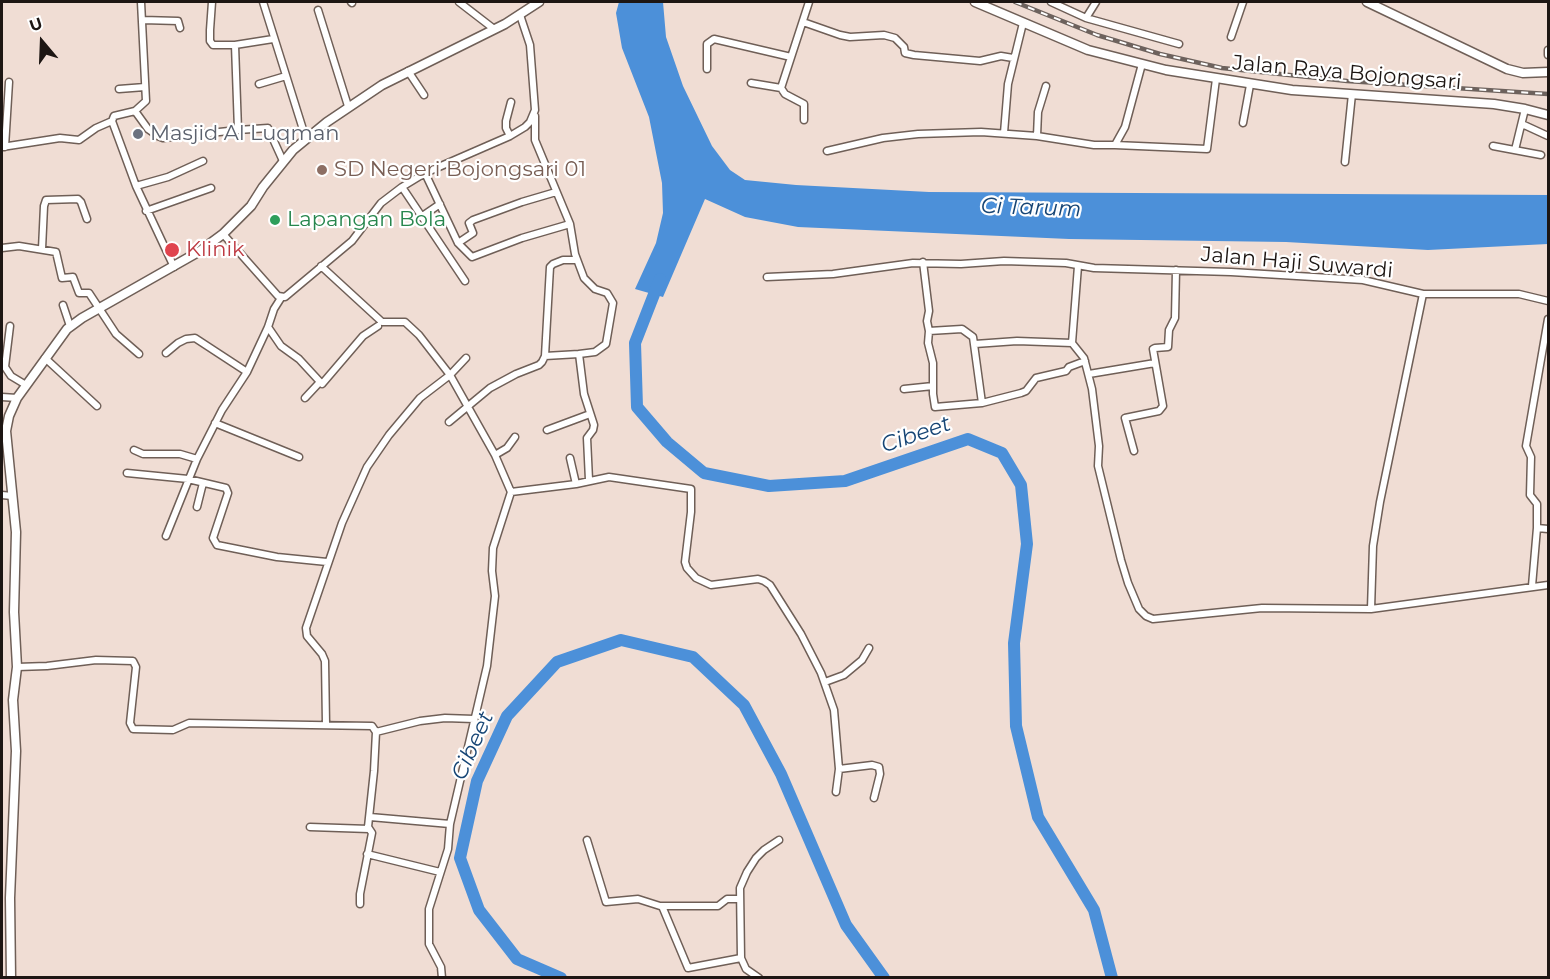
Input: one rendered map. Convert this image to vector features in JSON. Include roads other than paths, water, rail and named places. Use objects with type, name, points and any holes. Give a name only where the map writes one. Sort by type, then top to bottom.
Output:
[{"type":"street","points":[[9,81],[3,147],[60,138],[80,140],[96,128],[112,121],[114,116],[135,111],[145,103],[141,2]]},
{"type":"street","points":[[212,2],[211,43],[235,45],[273,39]]},
{"type":"street","points":[[262,2],[306,139]]},
{"type":"street","points":[[459,2],[494,29]]},
{"type":"street","points":[[10,978],[10,898],[16,751],[14,700],[17,667],[14,612],[16,532],[6,427],[17,398],[70,326],[174,267],[223,234],[251,206],[262,187],[283,161],[306,139],[348,106],[408,71],[520,15],[539,2]]},
{"type":"street","points":[[781,88],[809,2]]},
{"type":"street","name":"Jalan Raya Bojongsari","points":[[975,2],[1088,50],[1216,79],[1250,85],[1476,102],[1525,109],[1548,115]]},
{"type":"street","points":[[1051,2],[1086,18],[1179,44]]},
{"type":"street","points":[[1086,18],[1096,2]]},
{"type":"street","points":[[1231,37],[1243,2]]},
{"type":"street","points":[[1367,2],[1508,69],[1523,73],[1548,72]]},
{"type":"street","points":[[318,10],[348,106]]},
{"type":"street","points":[[520,15],[530,45],[536,140],[570,224],[577,260],[584,278],[595,289],[607,293],[613,306],[606,344],[595,352],[545,356]]},
{"type":"street","points":[[142,20],[178,21],[180,28]]},
{"type":"street","points":[[803,22],[850,37],[876,35],[895,38],[904,47],[905,53],[914,55],[980,61],[1001,56],[1013,58]]},
{"type":"street","points":[[1004,133],[1004,110],[1013,58],[1023,23]]},
{"type":"street","points":[[707,69],[707,44],[714,39],[791,57]]},
{"type":"street","points":[[235,45],[238,130]]},
{"type":"street","points":[[1548,50],[1548,55]]},
{"type":"street","points":[[1115,145],[1125,127],[1142,64]]},
{"type":"street","points":[[408,71],[424,95]]},
{"type":"street","points":[[260,84],[286,76]]},
{"type":"street","points":[[827,151],[883,138],[967,132],[1037,136],[1094,145],[1207,149],[1216,79]]},
{"type":"street","points":[[751,83],[781,88],[785,94],[804,104],[804,120]]},
{"type":"street","points":[[1243,123],[1250,85]]},
{"type":"street","points":[[1037,136],[1038,112],[1046,86]]},
{"type":"street","points":[[119,89],[145,87]]},
{"type":"street","points":[[1345,162],[1352,94]]},
{"type":"street","points":[[510,136],[506,128],[506,121],[511,102]]},
{"type":"street","points":[[1515,150],[1525,109]]},
{"type":"street","points":[[166,536],[197,459],[227,401],[247,372],[281,298],[352,241],[381,203],[424,173],[510,136],[530,122],[535,110]]},
{"type":"street","points":[[135,111],[148,129],[163,138],[268,128],[283,161]]},
{"type":"street","points":[[112,121],[146,211],[174,267]]},
{"type":"street","points":[[1522,124],[1548,136]]},
{"type":"street","points":[[1492,146],[1541,155]]},
{"type":"street","points":[[136,186],[168,177],[203,161]]},
{"type":"street","points":[[424,173],[458,243],[472,257],[522,238],[570,224]]},
{"type":"street","points":[[146,211],[211,188]]},
{"type":"street","points":[[402,188],[465,281]]},
{"type":"street","points":[[458,243],[473,233],[469,224],[473,220],[556,192]]},
{"type":"street","points":[[42,249],[46,200],[78,199],[87,219]]},
{"type":"street","points":[[421,217],[440,204]]},
{"type":"street","points":[[223,234],[281,298]]},
{"type":"street","points":[[2,248],[19,246],[56,252],[62,278],[73,277],[78,291],[89,293],[116,334],[139,354]]},
{"type":"street","points":[[448,422],[490,388],[538,365],[545,356],[550,267],[563,260],[577,260]]},
{"type":"street","name":"Jalan Haji Suwardi","points":[[766,277],[833,274],[923,262],[961,264],[1004,261],[1364,280],[1423,294],[1519,294],[1548,301]]},
{"type":"street","points":[[923,262],[929,311],[928,343],[933,363],[935,407],[982,403],[1024,392],[1036,378],[1066,371],[1069,367],[1084,361]]},
{"type":"street","points":[[321,266],[382,322],[402,321],[408,324],[450,375],[495,455],[511,492],[493,548],[492,571],[495,596],[490,647],[450,824],[448,849],[430,900],[429,944],[440,964],[442,978]]},
{"type":"street","points":[[1078,266],[1072,343],[1084,361],[1089,374],[1099,446],[1098,466],[1128,583],[1139,609],[1146,616],[1153,619],[1262,608],[1371,609],[1548,585]]},
{"type":"street","points":[[1134,451],[1125,418],[1159,411],[1163,406],[1153,350],[1168,347],[1169,330],[1175,318],[1176,270]]},
{"type":"street","points":[[1371,609],[1373,546],[1380,502],[1423,294]]},
{"type":"street","points":[[63,304],[70,326]]},
{"type":"street","points":[[1532,586],[1537,504],[1530,495],[1531,457],[1526,446],[1548,319]]},
{"type":"street","points":[[10,326],[5,367],[11,376],[26,385]]},
{"type":"street","points":[[305,398],[319,383],[324,383],[363,336],[378,326]]},
{"type":"street","points":[[268,327],[281,346],[299,359],[319,383]]},
{"type":"street","points":[[929,331],[962,328],[973,337],[982,403]]},
{"type":"street","points":[[166,353],[178,343],[195,338],[247,372]]},
{"type":"street","points":[[975,344],[1017,341],[1072,343]]},
{"type":"street","points":[[579,354],[584,394],[594,425],[587,438],[589,480]]},
{"type":"street","points":[[45,358],[97,406]]},
{"type":"street","points":[[326,724],[325,661],[307,636],[306,628],[327,561],[354,492],[376,453],[420,398],[450,375],[466,358]]},
{"type":"street","points":[[1089,374],[1155,363]]},
{"type":"street","points":[[904,389],[933,386]]},
{"type":"street","points":[[2,397],[17,398]]},
{"type":"street","points":[[547,430],[590,414]]},
{"type":"street","points":[[215,423],[299,457]]},
{"type":"street","points":[[495,455],[507,448],[515,437]]},
{"type":"street","points":[[135,450],[143,454],[180,454],[197,459]]},
{"type":"street","points":[[570,458],[576,484]]},
{"type":"street","points":[[127,473],[188,479],[223,486],[228,490],[213,538],[217,545],[277,557],[327,561]]},
{"type":"street","points":[[511,492],[576,484],[609,477],[691,489],[691,512],[685,562],[687,568],[696,578],[711,585],[758,579],[770,585],[801,633],[825,682],[834,710],[839,769],[836,792]]},
{"type":"street","points":[[198,507],[203,483]]},
{"type":"street","points":[[2,495],[12,496]]},
{"type":"street","points":[[1537,528],[1548,529]]},
{"type":"street","points":[[825,682],[844,675],[857,664],[869,648]]},
{"type":"street","points":[[17,667],[96,660],[133,661],[136,667],[130,723],[133,729],[173,730],[189,723],[369,725],[376,732],[375,771],[369,829],[372,833],[360,904]]},
{"type":"street","points":[[376,732],[420,721],[445,718],[474,719]]},
{"type":"street","points":[[839,769],[872,765],[879,768],[880,774],[874,798]]},
{"type":"street","points":[[370,817],[450,824]]},
{"type":"street","points":[[310,827],[369,829]]},
{"type":"street","points":[[587,840],[606,902],[638,899],[662,906],[718,906],[727,899],[740,899]]},
{"type":"street","points":[[759,978],[746,969],[741,958],[740,899],[743,881],[756,858],[779,840]]},
{"type":"street","points":[[367,854],[440,872]]},
{"type":"street","points":[[662,906],[688,968],[741,958]]},
{"type":"water","name":"Ci Tarum","points":[[619,2],[663,2],[666,37],[683,86],[712,146],[730,170],[745,180],[929,192],[1548,195],[1548,244],[1428,250],[1286,242],[1069,239],[798,227],[745,217],[705,199],[663,297],[635,289],[656,243],[663,213],[662,183],[649,117],[622,48],[616,13]]},
{"type":"waterway","name":"Cibeet","points":[[660,279],[635,343],[637,407],[667,442],[704,473],[769,486],[845,481],[968,439],[1002,453],[1021,485],[1027,544],[1014,643],[1016,726],[1038,817],[1094,910],[1112,978]]},
{"type":"waterway","name":"Cibeet","points":[[561,978],[517,959],[479,910],[460,858],[477,781],[507,716],[557,662],[621,640],[693,657],[744,705],[781,774],[846,925],[884,978]]},
{"type":"railway","points":[[1015,2],[1097,35],[1160,54],[1222,68],[1347,81],[1548,94]]},
{"type":"place","name":"Masjid Al Luqman","points":[[138,134]]},
{"type":"place","name":"SD Negeri Bojongsari 01","points":[[322,170]]},
{"type":"place","name":"Lapangan Bola","points":[[275,220]]},
{"type":"place","name":"Klinik","points":[[172,250]]}]
